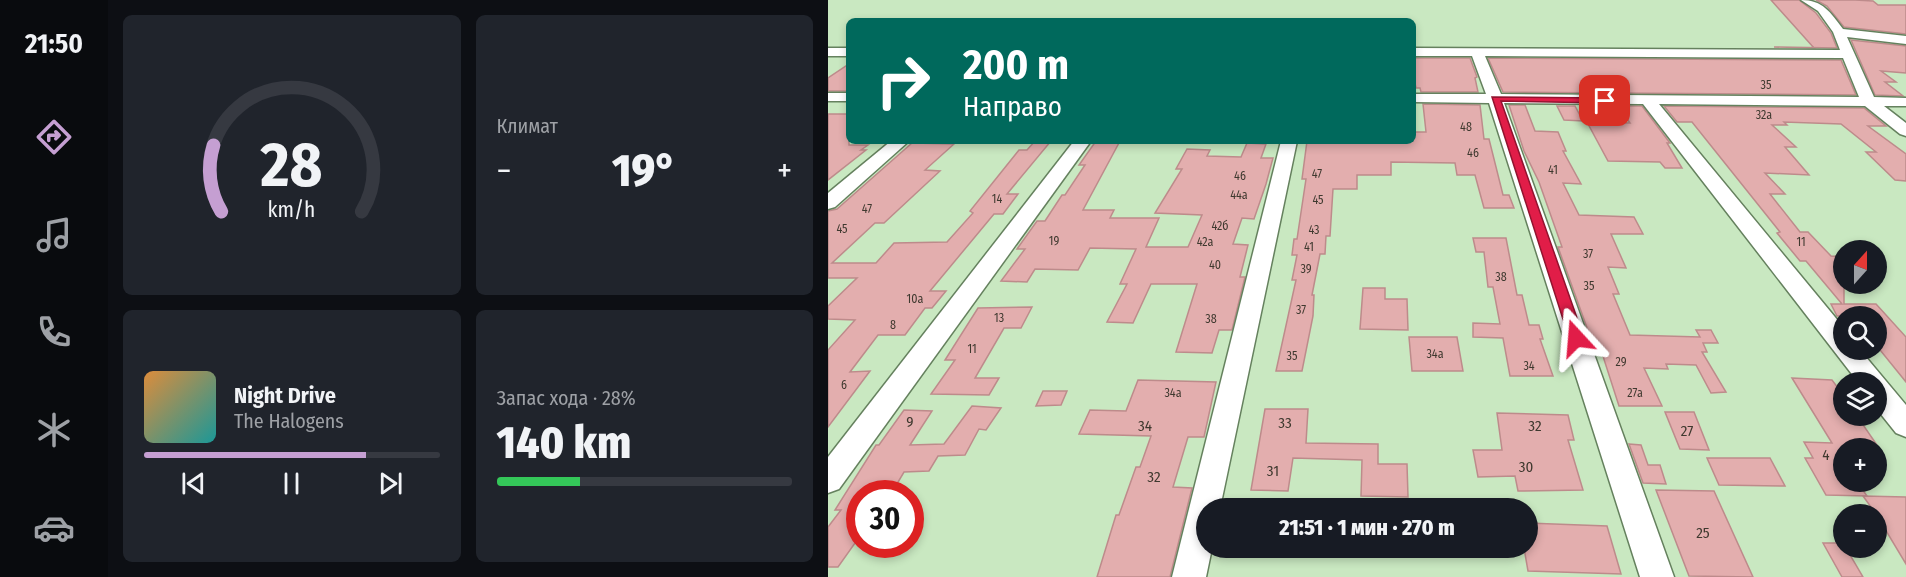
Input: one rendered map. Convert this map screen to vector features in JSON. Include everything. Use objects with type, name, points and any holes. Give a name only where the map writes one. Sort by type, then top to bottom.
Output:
[{"type":"street","points":[[1806,0],[1822,9],[1839,32],[1868,101],[1906,131]]},
{"type":"street","points":[[1839,32],[1906,40]]},
{"type":"street","points":[[828,52],[846,52]]},
{"type":"street","points":[[1416,52],[1850,54]]},
{"type":"street","points":[[1477,53],[1496,98],[1658,577]]},
{"type":"street","points":[[828,97],[846,97]]},
{"type":"street","points":[[1416,98],[1649,102],[1906,102]]},
{"type":"street","points":[[1649,102],[1833,332]]},
{"type":"street","points":[[828,202],[897,144]]},
{"type":"street","points":[[828,480],[1081,144]]},
{"type":"street","points":[[1190,577],[1288,144]]},
{"type":"street","points":[[1854,360],[1864,372]]},
{"type":"street","points":[[1887,402],[1906,425]]},
{"type":"building","points":[[1771,0],[1799,0],[1816,13],[1831,33],[1837,48],[1814,48]]},
{"type":"building","points":[[1816,0],[1873,1],[1878,5],[1906,5],[1906,34],[1844,27],[1827,6]]},
{"type":"building","points":[[1851,40],[1906,46],[1906,73],[1881,71],[1896,82],[1885,82],[1903,96],[1875,95]]},
{"type":"building","points":[[1416,58],[1470,58],[1477,77],[1475,78],[1478,92],[1421,92],[1420,88],[1416,88]]},
{"type":"building","points":[[1488,58],[1841,60],[1856,95],[1503,92]]},
{"type":"building","points":[[846,66],[846,91],[828,91],[828,78]]},
{"type":"building","points":[[1423,104],[1480,105],[1484,139],[1489,139],[1503,195],[1509,195],[1514,208],[1484,208],[1475,175],[1457,175],[1455,163],[1391,162],[1391,175],[1357,175],[1357,189],[1333,189],[1330,236],[1326,236],[1325,254],[1320,254],[1312,295],[1314,295],[1313,316],[1302,371],[1276,371],[1296,280],[1292,280],[1297,255],[1292,255],[1294,239],[1297,239],[1306,179],[1302,179],[1307,144],[1416,144],[1416,132],[1426,132]]},
{"type":"building","points":[[1509,105],[1525,105],[1535,131],[1558,132],[1566,151],[1563,151],[1581,184],[1563,183],[1579,215],[1634,217],[1643,234],[1611,234],[1626,268],[1608,267],[1619,294],[1613,294],[1630,335],[1700,337],[1696,330],[1711,330],[1718,343],[1703,343],[1707,352],[1702,352],[1726,392],[1711,393],[1696,365],[1666,364],[1668,369],[1644,368],[1662,406],[1619,406],[1601,350],[1595,350],[1558,247],[1562,247],[1539,182],[1524,151]]},
{"type":"building","points":[[1557,106],[1575,106],[1583,121],[1564,120]]},
{"type":"building","points":[[1618,106],[1642,106],[1670,143],[1667,143],[1682,168],[1665,168],[1660,162],[1608,161],[1587,122],[1630,123]]},
{"type":"building","points":[[1664,106],[1864,108],[1886,126],[1868,126],[1906,154],[1906,181],[1895,180],[1866,152],[1876,152],[1841,124],[1784,122],[1787,125],[1772,125],[1796,147],[1785,147],[1809,175],[1765,173],[1785,194],[1770,194],[1800,232],[1808,232],[1833,256],[1833,293],[1806,261],[1800,261],[1777,233],[1780,232],[1692,122],[1677,122]]},
{"type":"building","points":[[828,114],[846,114],[846,144],[868,145],[861,150],[866,150],[828,180]]},
{"type":"building","points":[[911,144],[954,144],[925,170],[940,171],[884,223],[875,223],[832,263],[876,263],[894,243],[947,242],[973,213],[970,211],[1019,150],[1027,150],[1032,144],[1049,144],[1007,194],[1018,194],[1003,214],[994,214],[930,291],[946,291],[932,308],[925,308],[905,335],[878,335],[850,372],[870,371],[828,427],[828,350],[855,320],[828,319],[828,306],[857,278],[828,278],[828,211],[837,209]]},
{"type":"building","points":[[1094,144],[1118,144],[1083,210],[1114,210],[1110,218],[1159,218],[1146,247],[1188,247],[1202,215],[1155,213],[1182,169],[1176,169],[1187,149],[1210,150],[1207,156],[1241,157],[1247,144],[1266,144],[1261,158],[1273,158],[1266,184],[1254,219],[1242,218],[1233,244],[1248,245],[1240,277],[1245,277],[1232,330],[1219,330],[1212,353],[1176,352],[1197,284],[1151,284],[1133,323],[1107,322],[1127,284],[1120,284],[1136,249],[1090,248],[1078,270],[1035,269],[1027,282],[1001,281],[1025,249],[1017,249],[1037,221],[1045,221],[1085,165],[1079,165]]},
{"type":"building","points":[[1473,238],[1506,238],[1517,295],[1522,295],[1529,325],[1539,325],[1543,339],[1540,339],[1553,376],[1510,376],[1503,338],[1473,337],[1473,323],[1500,324],[1493,287],[1488,287],[1484,252],[1476,252]]},
{"type":"building","points":[[1363,288],[1385,288],[1385,299],[1407,299],[1408,330],[1360,329]]},
{"type":"building","points":[[1834,294],[1844,294],[1844,304],[1876,304],[1878,306],[1833,306],[1833,308],[1831,304],[1842,304]]},
{"type":"building","points":[[1032,307],[1021,328],[1004,328],[975,378],[999,378],[989,395],[931,394],[955,360],[945,360],[978,308]]},
{"type":"building","points":[[1887,316],[1906,337],[1906,382],[1887,359]]},
{"type":"building","points":[[1409,337],[1457,337],[1463,371],[1412,371]]},
{"type":"building","points":[[1792,378],[1832,380],[1833,426],[1864,426],[1872,438],[1833,438],[1833,492],[1864,492],[1867,496],[1826,495],[1805,458],[1813,458],[1804,442],[1832,443]]},
{"type":"building","points":[[1138,380],[1216,382],[1204,437],[1188,437],[1173,487],[1192,488],[1170,577],[1097,577],[1116,515],[1119,515],[1136,467],[1140,467],[1151,436],[1079,434],[1090,410],[1126,411]]},
{"type":"building","points":[[1043,391],[1067,391],[1061,405],[1036,406]]},
{"type":"building","points":[[972,406],[1001,408],[986,430],[979,429],[965,455],[938,456],[929,471],[904,472],[899,480],[854,480],[876,445],[879,445],[904,410],[932,411],[910,445],[944,444]]},
{"type":"building","points":[[1265,409],[1308,409],[1306,443],[1378,444],[1378,464],[1407,464],[1408,497],[1361,496],[1362,460],[1293,458],[1288,491],[1251,490]]},
{"type":"building","points":[[1665,412],[1694,412],[1709,450],[1680,449]]},
{"type":"building","points":[[1497,413],[1568,415],[1574,440],[1568,440],[1583,490],[1518,491],[1515,476],[1478,477],[1473,450],[1502,450]]},
{"type":"building","points":[[1629,444],[1641,445],[1648,465],[1660,465],[1666,484],[1643,483]]},
{"type":"building","points":[[1707,458],[1770,458],[1785,486],[1719,485]]},
{"type":"building","points":[[1656,490],[1714,491],[1753,577],[1689,576]]},
{"type":"building","points":[[846,493],[846,556],[838,567],[828,567],[828,527],[841,510],[835,510]]},
{"type":"building","points":[[1863,496],[1906,497],[1906,564],[1887,532],[1887,504],[1869,504]]},
{"type":"building","points":[[1538,523],[1607,526],[1621,574],[1528,571],[1526,558],[1538,558]]},
{"type":"building","points":[[1823,543],[1833,543],[1833,558],[1852,558],[1863,577],[1842,577]]},
{"type":"route","points":[[1576,338],[1496,98],[1605,101]]}]
